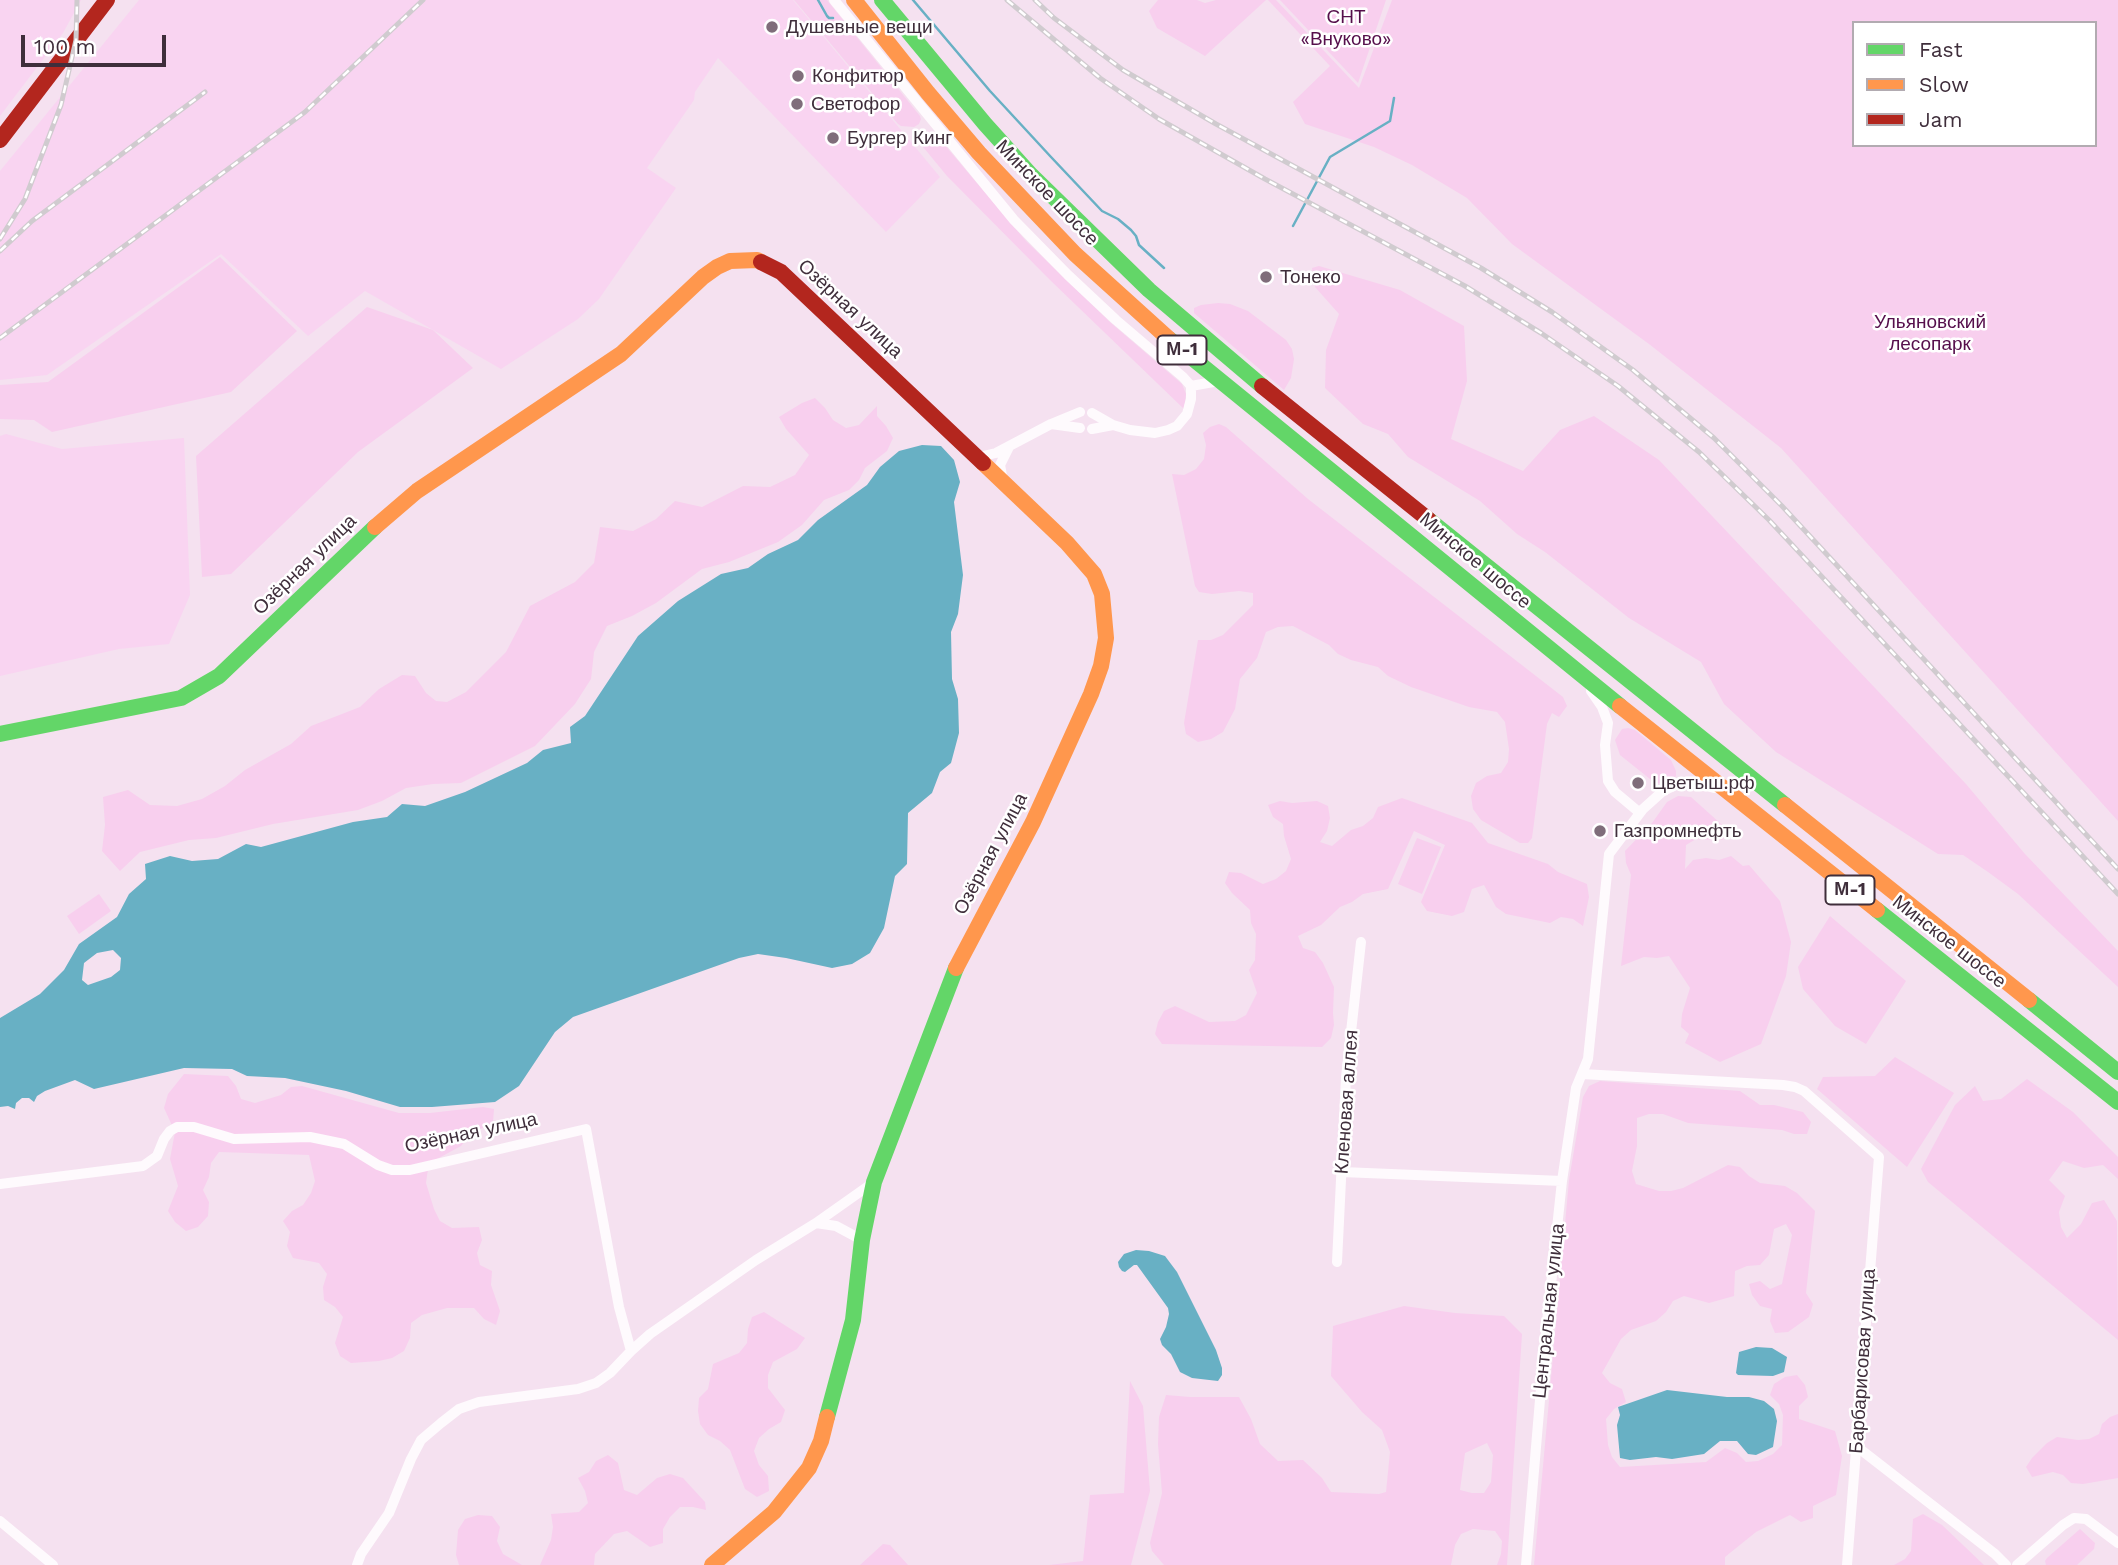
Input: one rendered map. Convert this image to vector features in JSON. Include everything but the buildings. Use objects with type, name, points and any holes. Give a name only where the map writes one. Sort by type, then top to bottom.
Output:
[{"type":"main road","points":[[0,140],[107,0]]},
{"type":"main road","name":"Минское шоссе","points":[[854,0],[936,103],[1039,218],[1148,321],[1219,382],[1583,677],[2118,1102]]},
{"type":"main road","name":"Минское шоссе","points":[[882,0],[936,67],[1031,175],[1158,298],[1225,356],[2118,1072]]},
{"type":"main road","name":"Озёрная улица","points":[[0,734],[181,698],[219,676],[389,514],[440,476],[621,354],[703,277],[730,261],[757,260],[781,272],[1067,543],[1094,575],[1102,594],[1106,638],[1101,666],[1033,822],[960,958],[874,1182],[862,1240],[853,1320],[821,1441],[809,1468],[774,1513],[712,1565]]},
{"type":"street","points":[[834,0],[1014,220],[1078,284],[1191,386],[1187,414],[1177,426],[1168,430],[1155,433],[1130,430],[1113,425],[1092,413]]},
{"type":"street","points":[[1191,386],[1219,382]]},
{"type":"street","points":[[975,456],[996,453],[1080,412]]},
{"type":"street","points":[[1051,424],[1080,428]]},
{"type":"street","points":[[1092,429],[1113,425]]},
{"type":"street","points":[[1004,483],[1000,465],[1009,446]]},
{"type":"street","points":[[1583,677],[1602,707],[1608,723],[1606,770],[1611,787],[1640,813],[1663,791],[1676,785],[1696,782],[1729,794]]},
{"type":"street","name":"Центральная улица","points":[[1526,1565],[1562,1181],[1576,1088],[1588,1059],[1607,863],[1609,854],[1640,813]]},
{"type":"street","name":"Кленовая аллея","points":[[1337,1262],[1346,1077],[1361,942]]},
{"type":"street","name":"Барбарисовая улица","points":[[1582,1074],[1783,1084],[1796,1087],[1879,1157],[1847,1565]]},
{"type":"street","name":"Озёрная улица","points":[[0,1184],[143,1166],[157,1156],[164,1139],[177,1127],[194,1127],[234,1139],[310,1137],[344,1143],[378,1165],[392,1170],[410,1170],[586,1129],[619,1307],[631,1351]]},
{"type":"street","points":[[1342,1172],[1562,1181]]},
{"type":"street","points":[[357,1565],[361,1554],[389,1513],[421,1440],[459,1409],[479,1402],[578,1390],[596,1382],[610,1373],[650,1334],[874,1182]]},
{"type":"street","points":[[816,1223],[836,1226],[862,1240]]},
{"type":"street","points":[[1856,1446],[2006,1565]]},
{"type":"street","points":[[2017,1565],[2074,1518],[2086,1519],[2118,1543]]},
{"type":"street","points":[[0,1521],[53,1565]]},
{"type":"shaded area","points":[[0,0],[81,0],[63,33],[0,116]]},
{"type":"shaded area","points":[[139,0],[793,0],[940,177],[886,232],[718,58],[695,92],[694,100],[647,168],[676,188],[599,299],[578,319],[501,369],[365,291],[308,336],[221,254],[47,375],[0,380],[0,171]]},
{"type":"shaded area","points":[[6,434],[62,449],[184,438],[190,595],[169,644],[119,649],[0,676],[0,436]]},
{"type":"green space","points":[[794,0],[827,0],[920,116],[919,124],[914,127],[898,124]]},
{"type":"green space","points":[[1158,0],[1197,0],[1205,3],[1216,0],[1266,0],[1205,56],[1157,28],[1149,11]]},
{"type":"green space","name":"Ульяновский лесопарк","points":[[1268,0],[1276,0],[1359,88],[1392,0],[2118,0],[2118,821],[1781,448],[1649,344],[1512,244],[1467,198],[1412,165],[1374,147],[1305,124],[1293,102],[1330,66]]},
{"type":"green space","name":"СНТ «Внуково»","points":[[1280,0],[1386,0],[1358,83]]},
{"type":"green space","points":[[914,136],[932,137],[943,143],[1026,241],[1111,323],[1182,384],[1186,394],[1184,409],[947,176]]},
{"type":"green space","points":[[220,257],[297,331],[231,392],[52,432],[34,420],[0,419],[0,385],[48,382]]},
{"type":"green space","points":[[1319,266],[1400,290],[1464,326],[1467,381],[1451,439],[1523,471],[1560,430],[1594,416],[1659,460],[1966,784],[2025,854],[2118,951],[2118,987],[2018,894],[1988,872],[1963,855],[1938,854],[1776,752],[1724,704],[1701,662],[1629,618],[1545,552],[1517,534],[1480,501],[1408,457],[1388,434],[1363,424],[1325,388],[1326,350],[1339,314],[1315,287],[1312,268]]},
{"type":"green space","points":[[1230,304],[1248,311],[1286,340],[1294,359],[1291,378],[1284,390],[1194,313],[1194,308],[1201,305]]},
{"type":"green space","points":[[367,307],[433,330],[473,368],[358,452],[231,574],[202,577],[196,456]]},
{"type":"green space","points":[[815,398],[833,420],[846,428],[859,425],[877,406],[877,416],[893,438],[887,451],[865,468],[859,480],[849,490],[824,500],[802,525],[778,542],[729,562],[702,569],[656,603],[607,626],[594,652],[591,679],[575,704],[535,746],[461,783],[406,788],[358,810],[273,824],[216,838],[189,840],[140,852],[120,871],[102,851],[105,825],[103,797],[128,790],[150,805],[177,806],[202,799],[291,744],[311,726],[360,707],[379,689],[402,675],[415,676],[426,693],[436,701],[447,702],[466,692],[506,652],[530,606],[575,582],[594,563],[600,527],[633,531],[656,519],[675,501],[702,507],[743,486],[770,487],[795,475],[809,455],[779,417]]},
{"type":"green space","points":[[1219,424],[1226,427],[1308,499],[1563,697],[1567,706],[1559,717],[1552,713],[1547,724],[1532,838],[1528,843],[1520,843],[1481,820],[1473,809],[1471,796],[1476,783],[1487,776],[1501,773],[1508,762],[1505,722],[1497,712],[1469,707],[1411,687],[1388,676],[1378,667],[1338,654],[1329,645],[1293,626],[1278,627],[1266,632],[1257,658],[1240,679],[1235,709],[1223,732],[1198,742],[1186,734],[1184,723],[1198,640],[1211,640],[1223,635],[1253,605],[1253,593],[1239,591],[1212,594],[1199,592],[1195,586],[1172,474],[1184,475],[1196,469],[1204,459],[1206,445],[1203,433]]},
{"type":"green space","points":[[1622,729],[1635,730],[1671,760],[1676,776],[1671,781],[1667,784],[1655,783],[1620,755],[1615,740]]},
{"type":"green space","points":[[1678,796],[1691,797],[1730,832],[1722,840],[1696,839],[1686,845],[1685,869],[1693,860],[1719,860],[1731,856],[1743,866],[1749,865],[1780,901],[1791,942],[1786,976],[1761,1044],[1720,1062],[1685,1043],[1689,1034],[1681,1027],[1682,1014],[1690,988],[1669,956],[1644,957],[1621,966],[1631,875],[1625,851],[1652,823],[1667,802]]},
{"type":"green space","points":[[1402,798],[1472,823],[1488,843],[1548,864],[1558,872],[1587,884],[1589,897],[1583,926],[1573,919],[1561,917],[1550,923],[1506,914],[1496,907],[1484,885],[1472,889],[1464,912],[1452,916],[1427,911],[1421,902],[1445,845],[1414,831],[1388,889],[1363,894],[1340,907],[1321,925],[1298,936],[1303,948],[1315,952],[1323,963],[1334,987],[1334,1025],[1331,1038],[1322,1047],[1162,1044],[1155,1034],[1164,1011],[1175,1006],[1209,1022],[1235,1021],[1246,1015],[1257,993],[1249,970],[1255,960],[1256,934],[1251,923],[1250,910],[1225,883],[1229,872],[1241,873],[1263,884],[1286,871],[1291,859],[1283,824],[1273,817],[1268,805],[1280,801],[1317,801],[1328,806],[1330,818],[1327,831],[1320,842],[1332,846],[1351,830],[1363,826],[1373,818],[1378,807]]},
{"type":"green space","points":[[1417,838],[1441,847],[1422,894],[1398,884]]},
{"type":"green space","points":[[99,894],[111,911],[79,934],[67,916]]},
{"type":"green space","points":[[1830,916],[1906,981],[1866,1044],[1835,1026],[1803,989],[1798,967]]},
{"type":"green space","points":[[1895,1057],[1954,1093],[1907,1167],[1817,1089],[1823,1077],[1875,1076]]},
{"type":"green space","points":[[184,1074],[228,1076],[241,1099],[255,1103],[281,1095],[291,1087],[302,1086],[399,1113],[430,1113],[483,1107],[494,1109],[493,1122],[470,1135],[461,1146],[437,1159],[428,1169],[426,1183],[440,1221],[452,1228],[479,1227],[482,1240],[477,1253],[480,1265],[492,1271],[491,1285],[500,1311],[496,1325],[484,1319],[474,1308],[447,1308],[422,1315],[411,1323],[410,1338],[404,1351],[392,1358],[351,1363],[340,1356],[335,1343],[343,1317],[335,1307],[324,1300],[323,1287],[327,1274],[319,1263],[293,1258],[287,1246],[290,1232],[283,1221],[292,1211],[303,1205],[311,1193],[315,1181],[309,1155],[219,1152],[211,1163],[203,1190],[209,1202],[208,1216],[198,1227],[186,1231],[175,1222],[168,1211],[178,1186],[170,1159],[175,1132],[164,1108],[168,1094]]},
{"type":"green space","points":[[2027,1079],[2073,1112],[2118,1157],[2118,1179],[2103,1165],[2084,1168],[2063,1161],[2049,1180],[2065,1196],[2059,1212],[2061,1227],[2067,1238],[2081,1224],[2092,1203],[2104,1200],[2117,1221],[2118,1340],[1928,1182],[1921,1169],[1955,1105],[1975,1086],[1983,1101],[2001,1099]]},
{"type":"green space","points":[[1600,1081],[1740,1091],[1760,1105],[1774,1105],[1803,1112],[1811,1122],[1807,1134],[1794,1134],[1782,1130],[1688,1123],[1663,1114],[1649,1114],[1637,1118],[1637,1146],[1632,1171],[1636,1184],[1659,1191],[1671,1191],[1683,1188],[1728,1165],[1740,1167],[1760,1183],[1785,1186],[1797,1193],[1815,1211],[1806,1293],[1813,1304],[1809,1317],[1788,1332],[1775,1333],[1770,1321],[1772,1309],[1760,1306],[1752,1295],[1749,1284],[1760,1281],[1770,1289],[1782,1284],[1792,1235],[1786,1224],[1774,1229],[1769,1255],[1760,1265],[1735,1271],[1734,1296],[1709,1303],[1684,1296],[1673,1301],[1656,1321],[1631,1330],[1621,1339],[1602,1373],[1610,1383],[1622,1389],[1626,1402],[1614,1409],[1606,1419],[1608,1445],[1612,1457],[1620,1467],[1706,1462],[1725,1448],[1737,1453],[1746,1462],[1758,1461],[1773,1454],[1782,1445],[1783,1415],[1779,1404],[1770,1395],[1774,1384],[1785,1377],[1797,1375],[1805,1385],[1808,1397],[1799,1406],[1799,1419],[1835,1431],[1842,1456],[1836,1495],[1813,1506],[1813,1518],[1801,1522],[1790,1515],[1756,1532],[1725,1557],[1725,1565],[1534,1565],[1569,1180],[1583,1097],[1589,1086]]},
{"type":"green space","points":[[1404,1306],[1504,1316],[1522,1334],[1507,1565],[1497,1565],[1502,1541],[1495,1531],[1473,1529],[1461,1534],[1455,1545],[1451,1565],[1164,1565],[1152,1551],[1150,1543],[1162,1493],[1159,1417],[1166,1395],[1239,1397],[1260,1444],[1278,1461],[1303,1460],[1322,1478],[1331,1492],[1386,1492],[1390,1452],[1382,1430],[1362,1412],[1331,1376],[1333,1326]],"holes":[[[1487,1443],[1493,1455],[1491,1482],[1484,1493],[1460,1490],[1465,1453]]]},
{"type":"green space","points":[[764,1312],[805,1338],[797,1349],[773,1362],[768,1375],[768,1388],[785,1410],[781,1422],[759,1438],[754,1451],[759,1465],[768,1476],[769,1491],[757,1497],[745,1489],[730,1450],[708,1435],[700,1424],[698,1411],[699,1398],[708,1389],[713,1364],[739,1353],[747,1343],[752,1317]]},
{"type":"green space","points":[[1130,1381],[1143,1406],[1150,1491],[1131,1565],[1049,1565],[1083,1561],[1090,1495],[1124,1493]]},
{"type":"green space","points":[[2118,1414],[2118,1478],[2083,1484],[2071,1483],[2063,1475],[2053,1472],[2032,1477],[2026,1467],[2047,1443],[2057,1437],[2089,1439],[2099,1434],[2102,1424],[2110,1417]]},
{"type":"green space","points":[[608,1455],[618,1463],[624,1490],[637,1495],[657,1478],[670,1474],[683,1478],[705,1502],[706,1510],[680,1507],[663,1529],[663,1543],[650,1547],[627,1531],[614,1534],[595,1554],[594,1565],[540,1565],[551,1540],[551,1514],[579,1512],[588,1503],[578,1478],[589,1472],[596,1461]]},
{"type":"green space","points":[[1923,1514],[1942,1525],[1984,1565],[1894,1565],[1905,1559],[1911,1551],[1913,1519]]},
{"type":"green space","points":[[478,1515],[492,1516],[500,1527],[497,1541],[503,1554],[522,1565],[459,1565],[456,1555],[458,1530],[465,1519]]},
{"type":"green space","points":[[2080,1529],[2095,1543],[2094,1549],[2077,1565],[2046,1565],[2047,1558]]},
{"type":"green space","points":[[883,1544],[890,1545],[908,1565],[860,1565]]},
{"type":"water","points":[[922,445],[941,446],[954,460],[960,482],[954,502],[963,575],[958,614],[951,632],[952,679],[958,699],[959,733],[951,763],[940,772],[932,793],[908,813],[907,864],[895,876],[884,928],[870,953],[852,964],[832,968],[758,954],[739,958],[573,1017],[555,1032],[519,1086],[495,1102],[400,1107],[346,1091],[285,1078],[247,1076],[232,1069],[184,1068],[94,1089],[75,1080],[45,1091],[37,1096],[34,1102],[29,1098],[22,1098],[16,1103],[15,1109],[0,1107],[0,1018],[40,994],[64,970],[79,944],[117,917],[129,894],[146,879],[145,864],[170,856],[192,861],[218,859],[246,844],[261,847],[353,822],[387,817],[402,804],[425,806],[465,792],[527,763],[543,750],[571,743],[570,727],[585,716],[638,636],[678,601],[721,574],[748,568],[768,554],[798,540],[818,520],[867,485],[880,467],[899,451]],"holes":[[[113,950],[121,958],[120,970],[111,977],[88,985],[82,980],[84,963],[97,953]]]},
{"type":"water","points":[[1136,1250],[1165,1256],[1177,1272],[1216,1350],[1222,1368],[1218,1381],[1192,1378],[1180,1372],[1171,1354],[1162,1345],[1160,1339],[1166,1327],[1168,1308],[1137,1265],[1125,1272],[1119,1267],[1118,1262],[1124,1254]]},
{"type":"water","points":[[1756,1347],[1772,1348],[1787,1357],[1784,1372],[1773,1376],[1738,1375],[1739,1352]]},
{"type":"water","points":[[1667,1390],[1749,1397],[1764,1401],[1774,1409],[1777,1421],[1773,1447],[1756,1455],[1748,1454],[1737,1441],[1720,1441],[1704,1454],[1672,1459],[1620,1458],[1618,1407]]},
{"type":"waterway","points":[[818,0],[827,16],[833,18]]},
{"type":"waterway","points":[[913,0],[990,91],[1051,157],[1102,211],[1131,230],[1139,245],[1164,268]]},
{"type":"waterway","points":[[1293,226],[1330,157],[1390,121],[1394,98]]},
{"type":"railway","points":[[0,239],[25,199],[61,105],[76,40],[77,0]]},
{"type":"railway","points":[[0,338],[305,112],[423,0]]},
{"type":"railway","points":[[1007,0],[1100,78],[1159,119],[1465,286],[1541,333],[1618,386],[1699,452],[1769,520],[2118,894]]},
{"type":"railway","points":[[1035,0],[1054,18],[1123,70],[1216,124],[1481,268],[1552,312],[1633,370],[1714,438],[1782,506],[2118,869]]},
{"type":"railway","points":[[0,251],[32,221],[205,92]]},
{"type":"traffic: fast","points":[[882,0],[1031,175],[1149,290],[1262,386]]},
{"type":"traffic: fast","points":[[1169,339],[1620,706]]},
{"type":"traffic: fast","points":[[1429,520],[1785,805]]},
{"type":"traffic: fast","points":[[0,734],[181,698],[219,676],[375,527]]},
{"type":"traffic: fast","points":[[1877,910],[2118,1102]]},
{"type":"traffic: fast","points":[[827,1417],[853,1320],[862,1240],[874,1182],[956,968]]},
{"type":"traffic: fast","points":[[2029,1000],[2118,1072]]},
{"type":"traffic: slow","points":[[854,0],[979,153],[1075,254],[1169,339]]},
{"type":"traffic: slow","points":[[375,527],[417,491],[621,354],[717,267],[730,261],[761,262]]},
{"type":"traffic: slow","points":[[956,968],[1033,822],[1091,694],[1101,666],[1106,638],[1102,594],[1094,574],[1067,543],[983,463]]},
{"type":"traffic: slow","points":[[1620,706],[1877,910]]},
{"type":"traffic: slow","points":[[1785,805],[2029,1000]]},
{"type":"traffic: slow","points":[[712,1565],[774,1512],[809,1468],[821,1441],[827,1417]]},
{"type":"traffic: jam","points":[[0,140],[107,0]]},
{"type":"traffic: jam","points":[[761,262],[781,272],[983,463]]},
{"type":"traffic: jam","points":[[1262,386],[1429,520]]},
{"type":"place","name":"Душевные вещи","points":[[772,27]]},
{"type":"place","name":"Конфитюр","points":[[798,76]]},
{"type":"place","name":"Светофор","points":[[797,104]]},
{"type":"place","name":"Бургер Кинг","points":[[833,138]]},
{"type":"place","name":"Тонеко","points":[[1266,277]]},
{"type":"place","name":"Цветыш.рф","points":[[1638,783]]},
{"type":"place","name":"Газпромнефть","points":[[1600,831]]}]
